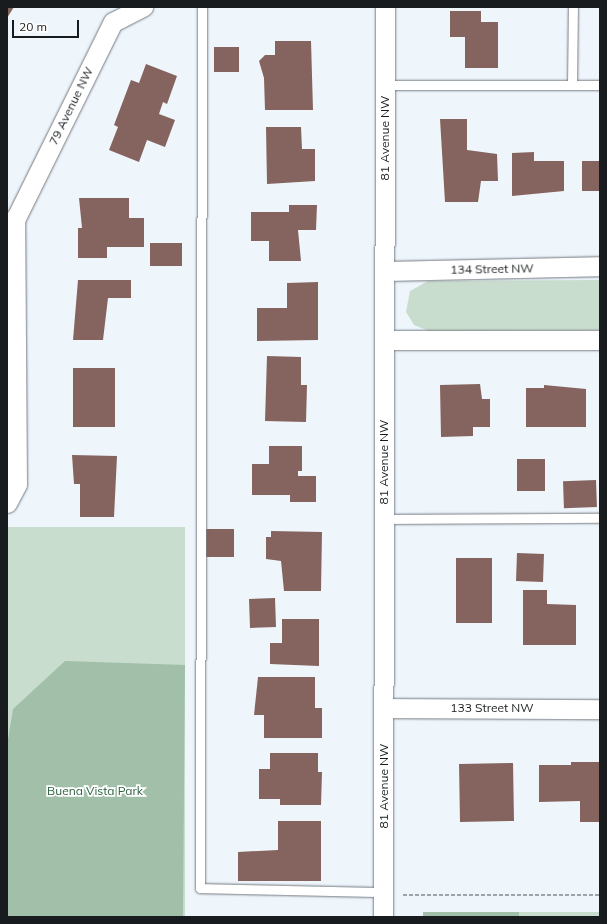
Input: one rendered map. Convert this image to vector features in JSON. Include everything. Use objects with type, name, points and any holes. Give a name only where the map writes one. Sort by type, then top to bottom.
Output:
[{"type":"street","name":"79 Avenue NW","points":[[7,237],[15,218],[113,22],[140,7]]},
{"type":"street","name":"81 Avenue NW","points":[[383,917],[385,708],[385,7]]},
{"type":"street","name":"79 Avenue NW","points":[[7,503],[17,484],[15,218]]},
{"type":"street","name":"134 Street NW","points":[[384,271],[600,266]]},
{"type":"street","points":[[384,340],[600,340]]},
{"type":"street","name":"133 Street NW","points":[[385,708],[600,709]]},
{"type":"lane","points":[[202,7],[200,888],[383,892]]},
{"type":"lane","points":[[572,84],[573,7]]},
{"type":"lane","points":[[385,85],[600,85]]},
{"type":"lane","points":[[384,519],[600,518]]},
{"type":"path","points":[[383,892],[409,896],[600,895]]},
{"type":"green space","points":[[600,280],[600,330],[429,331],[414,325],[406,312],[410,291],[428,281]]},
{"type":"green space","name":"Buena Vista Park","points":[[7,527],[185,527],[185,917],[7,917]]},
{"type":"green space","name":"Buena Vista Park","points":[[65,661],[185,665],[183,917],[7,917],[7,746],[13,709]]},
{"type":"green space","points":[[423,912],[600,912],[600,917],[423,917]]},
{"type":"green space","points":[[423,912],[519,912],[519,917],[423,917]]},
{"type":"building","points":[[7,7],[14,7],[7,18]]},
{"type":"building","points":[[450,11],[481,11],[481,22],[498,22],[498,68],[465,68],[465,37],[450,37]]},
{"type":"building","points":[[275,41],[311,41],[313,110],[265,110],[264,78],[259,61],[265,55],[275,55]]},
{"type":"building","points":[[214,47],[239,47],[239,72],[214,72]]},
{"type":"building","points":[[146,64],[177,76],[167,104],[163,102],[159,114],[175,120],[165,147],[147,140],[139,162],[109,150],[118,127],[114,125],[131,80],[139,83]]},
{"type":"building","points":[[440,119],[467,119],[467,150],[497,154],[498,181],[481,181],[478,202],[445,202]]},
{"type":"building","points":[[266,127],[301,127],[302,149],[315,149],[315,181],[267,184]]},
{"type":"building","points":[[534,152],[534,161],[564,161],[564,191],[512,196],[512,153]]},
{"type":"building","points":[[582,161],[600,161],[600,191],[582,191]]},
{"type":"building","points":[[79,198],[129,198],[129,218],[144,218],[144,247],[107,247],[107,258],[78,258],[78,228],[82,228]]},
{"type":"building","points":[[289,205],[317,205],[316,230],[298,230],[301,261],[269,261],[269,241],[251,241],[251,212],[289,212]]},
{"type":"building","points":[[150,243],[182,243],[182,266],[150,266]]},
{"type":"building","points":[[78,280],[131,280],[131,298],[108,298],[103,340],[73,340]]},
{"type":"building","points":[[318,282],[318,340],[257,341],[257,308],[287,308],[287,283]]},
{"type":"building","points":[[267,356],[301,357],[301,385],[307,385],[306,422],[265,421]]},
{"type":"building","points":[[73,368],[115,368],[115,427],[73,427]]},
{"type":"building","points":[[480,384],[482,399],[490,399],[490,427],[473,427],[473,436],[441,437],[440,385]]},
{"type":"building","points":[[544,385],[586,389],[586,427],[526,427],[526,388],[544,388]]},
{"type":"building","points":[[269,446],[302,446],[302,471],[298,471],[298,476],[316,476],[316,502],[290,502],[290,495],[252,495],[252,464],[269,464]]},
{"type":"building","points":[[72,455],[117,456],[114,517],[80,517],[80,484],[74,484]]},
{"type":"building","points":[[517,459],[545,459],[545,491],[517,491]]},
{"type":"building","points":[[596,480],[597,507],[564,508],[563,481]]},
{"type":"building","points":[[206,529],[234,529],[234,557],[206,557]]},
{"type":"building","points":[[271,531],[322,532],[321,591],[284,591],[281,561],[266,559],[266,537],[271,537]]},
{"type":"building","points":[[517,553],[544,554],[543,582],[516,581]]},
{"type":"building","points":[[456,558],[492,558],[492,623],[456,623]]},
{"type":"building","points":[[523,590],[547,590],[547,604],[576,605],[576,645],[523,645]]},
{"type":"building","points":[[275,598],[276,627],[250,628],[249,599]]},
{"type":"building","points":[[282,619],[319,619],[319,666],[270,664],[270,643],[282,643]]},
{"type":"building","points":[[258,677],[315,677],[315,708],[322,708],[322,738],[264,738],[264,715],[254,715]]},
{"type":"building","points":[[270,753],[318,753],[318,772],[322,772],[321,805],[280,805],[280,799],[259,799],[259,769],[270,769]]},
{"type":"building","points":[[571,762],[599,762],[600,822],[580,822],[580,801],[539,802],[539,765],[571,765]]},
{"type":"building","points":[[513,763],[514,821],[460,822],[459,764]]},
{"type":"building","points":[[278,821],[321,821],[321,881],[238,881],[238,852],[278,850]]}]
